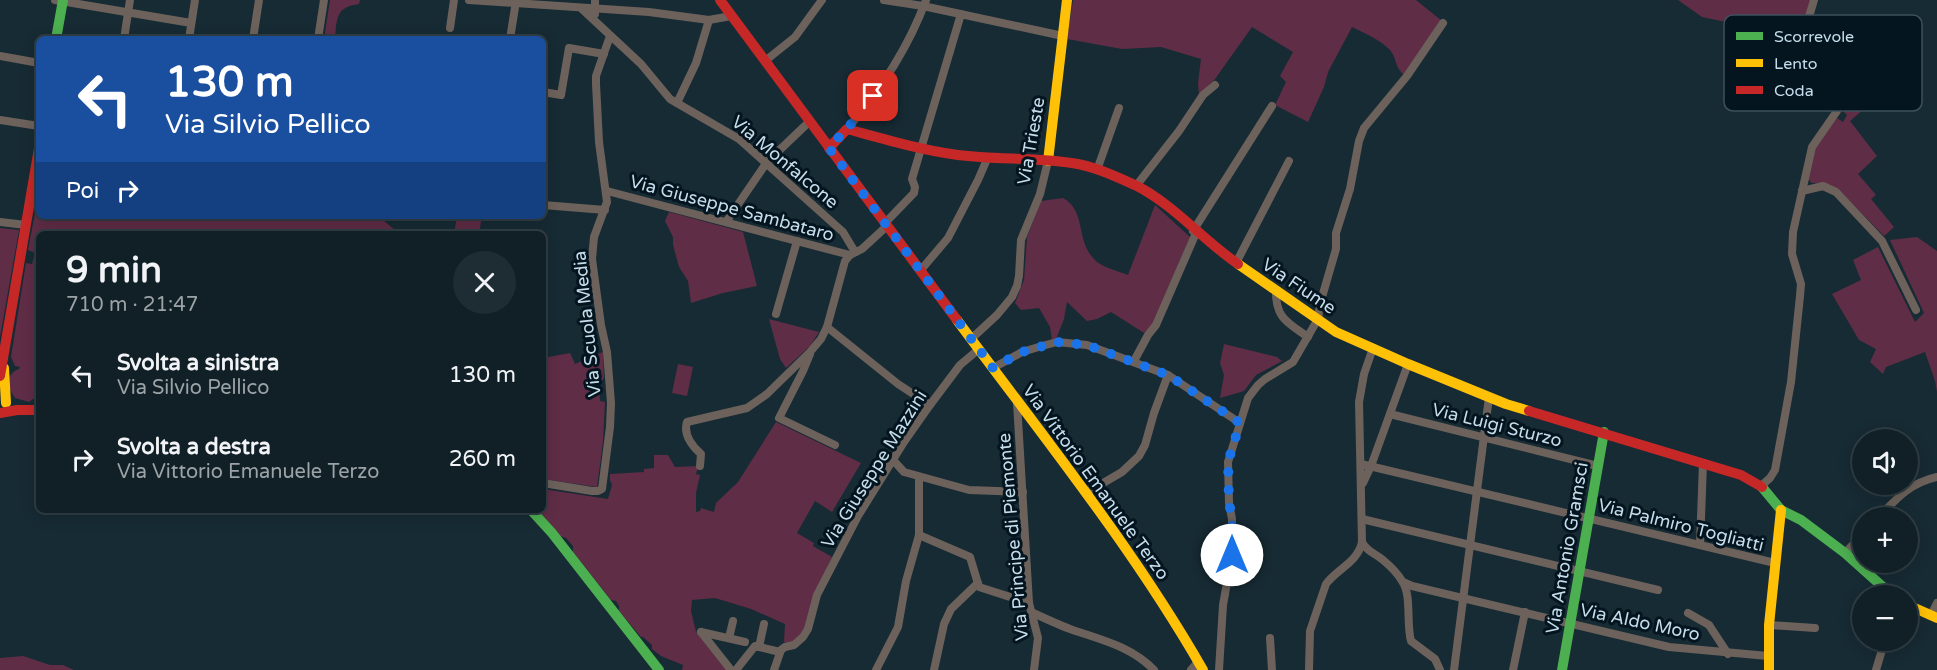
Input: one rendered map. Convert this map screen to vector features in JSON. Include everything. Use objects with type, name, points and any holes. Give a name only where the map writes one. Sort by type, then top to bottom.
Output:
[{"type":"street","points":[[57,36],[60,0],[191,23]]},
{"type":"street","points":[[124,36],[130,0]]},
{"type":"street","points":[[189,36],[195,0]]},
{"type":"street","points":[[254,36],[260,0]]},
{"type":"street","points":[[318,36],[324,0]]},
{"type":"street","points":[[450,28],[454,0]]},
{"type":"street","points":[[469,0],[649,12],[709,20],[731,16]]},
{"type":"street","points":[[594,21],[595,0]]},
{"type":"street","name":"Via Vittorio Emanuele Terzo","points":[[720,0],[1086,493],[1183,635],[1198,667]]},
{"type":"street","points":[[765,61],[795,37],[822,0]]},
{"type":"street","points":[[884,0],[925,3],[961,14],[1063,36]]},
{"type":"street","name":"Via Trieste","points":[[971,339],[997,315],[1012,297],[1017,286],[1021,240],[1040,194],[1048,161],[1066,0]]},
{"type":"street","points":[[1810,15],[1814,0]]},
{"type":"street","points":[[510,36],[516,2]]},
{"type":"street","points":[[829,148],[861,113],[896,62],[925,3]]},
{"type":"street","name":"Via Monfalcone","points":[[582,9],[642,64],[664,93],[677,103],[739,138],[766,162],[843,232],[853,253]]},
{"type":"street","points":[[700,466],[700,454],[687,436],[685,428],[687,422],[747,408],[767,394],[810,352],[827,327],[845,261],[853,253],[862,249],[915,190],[912,179],[920,148],[961,14]]},
{"type":"street","points":[[677,103],[696,63],[709,20]]},
{"type":"street","points":[[1219,670],[1223,605],[1232,555],[1228,462],[1240,423],[1252,392],[1265,379],[1293,362],[1318,319],[1336,249],[1336,233],[1350,189],[1359,141],[1364,128],[1407,76],[1443,22]]},
{"type":"street","name":"Via Scuola Media","points":[[546,484],[592,491],[602,489],[610,427],[610,378],[592,246],[605,210],[607,191],[599,142],[596,76],[610,36]]},
{"type":"street","points":[[546,92],[561,95],[569,48],[604,54]]},
{"type":"street","points":[[0,56],[36,62]]},
{"type":"street","points":[[1136,186],[1203,95],[1215,85]]},
{"type":"street","points":[[1134,362],[1156,325],[1194,232],[1272,105]]},
{"type":"street","points":[[1097,170],[1119,108]]},
{"type":"street","points":[[1837,111],[1812,147],[1807,164],[1791,243],[1801,284],[1791,382],[1775,470],[1761,486],[1781,510],[1801,520],[1845,553],[1881,585]]},
{"type":"street","points":[[0,120],[36,126]]},
{"type":"street","points":[[726,222],[766,162],[810,121]]},
{"type":"street","name":"Via Fiume","points":[[847,129],[920,148],[958,155],[1073,163],[1097,170],[1136,186],[1157,198],[1194,232],[1336,332],[1489,397],[1741,475],[1761,486]]},
{"type":"street","points":[[921,271],[948,238],[988,157]]},
{"type":"street","points":[[1236,263],[1289,161]]},
{"type":"street","points":[[0,376],[36,166]]},
{"type":"street","points":[[1802,191],[1823,186],[1836,192],[1882,241],[1916,310]]},
{"type":"street","name":"Via Giuseppe Sambataro","points":[[607,191],[797,241],[853,253]]},
{"type":"street","points":[[546,205],[605,210]]},
{"type":"street","points":[[0,222],[26,225]]},
{"type":"street","points":[[776,314],[797,241]]},
{"type":"street","points":[[1276,290],[1275,299],[1282,318],[1308,337]]},
{"type":"street","points":[[827,327],[898,384],[930,405]]},
{"type":"street","points":[[993,368],[1022,352],[1057,342],[1087,345],[1168,375],[1240,423]]},
{"type":"street","points":[[1309,670],[1310,631],[1326,584],[1330,577],[1357,556],[1362,542],[1359,398],[1373,348]]},
{"type":"street","name":"Via Giuseppe Mazzini","points":[[780,652],[784,647],[798,642],[808,630],[817,595],[858,516],[930,405],[960,365],[979,349]]},
{"type":"street","points":[[810,352],[779,418],[835,445]]},
{"type":"street","points":[[4,359],[2,407],[36,410]]},
{"type":"street","points":[[1361,487],[1371,466],[1408,364]]},
{"type":"street","points":[[1086,493],[1122,472],[1139,456],[1145,445],[1168,375]]},
{"type":"street","points":[[1454,670],[1489,397]]},
{"type":"street","name":"Via Principe di Piemonte","points":[[1017,402],[1029,603],[1038,638],[1034,670]]},
{"type":"street","name":"Via Luigi Sturzo","points":[[1390,414],[1598,466]]},
{"type":"street","name":"Via Antonio Gramsci","points":[[1562,670],[1604,432]]},
{"type":"street","points":[[893,460],[904,472],[969,490],[1023,492]]},
{"type":"street","points":[[1700,544],[1703,463]]},
{"type":"street","name":"Via Palmiro Togliatti","points":[[1361,464],[1775,563]]},
{"type":"street","points":[[876,670],[898,627],[906,581],[919,535],[919,477]]},
{"type":"street","points":[[1889,507],[1906,490],[1922,481],[1937,477]]},
{"type":"street","points":[[1769,670],[1769,625],[1781,510]]},
{"type":"street","points":[[533,513],[552,533],[659,670]]},
{"type":"street","points":[[1362,519],[1658,590]]},
{"type":"street","points":[[919,535],[970,557],[979,587],[1029,603]]},
{"type":"street","points":[[1362,542],[1366,549],[1383,560],[1403,582],[1407,593],[1407,621],[1411,641],[1435,658],[1440,670]]},
{"type":"street","points":[[1845,553],[1852,546]]},
{"type":"street","name":"Via Aldo Moro","points":[[1403,582],[1670,647],[1768,656]]},
{"type":"street","points":[[934,670],[944,624],[951,609],[978,583]]},
{"type":"street","points":[[1918,610],[1934,617],[1937,603]]},
{"type":"street","points":[[1031,612],[1125,649],[1143,658],[1154,670]]},
{"type":"street","points":[[1513,670],[1525,612]]},
{"type":"street","points":[[1688,613],[1708,625],[1728,654]]},
{"type":"street","points":[[729,638],[733,621]]},
{"type":"street","points":[[759,647],[764,624]]},
{"type":"street","points":[[1769,625],[1815,628]]},
{"type":"street","points":[[731,670],[701,632],[746,642]]},
{"type":"street","points":[[1269,638],[1272,670]]},
{"type":"street","points":[[736,670],[755,646],[780,652],[774,670]]},
{"type":"street","points":[[1876,670],[1882,651]]},
{"type":"shaded area","points":[[330,0],[360,0],[359,4],[341,11],[335,36],[324,36]]},
{"type":"shaded area","points":[[1073,0],[1416,0],[1442,21],[1405,76],[1386,46],[1352,27],[1328,72],[1324,87],[1308,122],[1275,105],[1286,82],[1280,76],[1293,52],[1252,27],[1215,79],[1199,95],[1201,59],[1161,47],[1122,49],[1067,39]]},
{"type":"shaded area","points":[[1678,0],[1811,0],[1807,15],[1724,15],[1724,22],[1702,17]]},
{"type":"shaded area","points":[[1843,111],[1862,111],[1850,121],[1877,156],[1858,174],[1876,195],[1871,199],[1894,227],[1884,236],[1839,190],[1825,183],[1812,183],[1808,179],[1814,147],[1837,118],[1843,122],[1847,115]]},
{"type":"shaded area","points":[[1063,198],[1076,211],[1090,254],[1100,264],[1128,275],[1155,205],[1190,237],[1152,326],[1144,333],[1111,312],[1087,321],[1067,302],[1064,319],[1056,339],[1052,340],[1050,327],[1039,308],[1021,310],[1015,303],[1024,280],[1027,237],[1041,201]]},
{"type":"shaded area","points":[[36,208],[36,219],[382,219],[396,231],[36,231],[36,400],[29,402],[15,398],[10,390],[9,381],[11,374],[20,367],[15,366],[11,357],[26,263],[32,264],[35,253],[28,250]]},
{"type":"shaded area","points":[[669,212],[743,232],[757,286],[691,303],[688,281],[679,267],[673,237],[665,221]]},
{"type":"shaded area","points":[[456,219],[482,219],[480,231],[454,231]]},
{"type":"shaded area","points":[[0,228],[19,230],[0,337]]},
{"type":"shaded area","points":[[1917,237],[1937,251],[1937,392],[1925,352],[1886,367],[1883,374],[1870,362],[1876,349],[1859,340],[1832,294],[1861,280],[1853,260],[1878,247],[1915,322],[1924,313],[1890,240]]},
{"type":"shaded area","points":[[769,319],[819,332],[810,346],[786,368],[780,359]]},
{"type":"shaded area","points":[[1224,344],[1277,357],[1282,361],[1256,375],[1244,391],[1220,398],[1224,375],[1220,363]]},
{"type":"shaded area","points":[[603,352],[604,378],[599,384],[600,401],[605,402],[597,487],[546,479],[546,357],[570,353],[575,364]]},
{"type":"shaded area","points":[[678,364],[693,367],[687,396],[672,393]]},
{"type":"shaded area","points":[[776,422],[861,463],[832,512],[815,501],[797,533],[832,557],[815,594],[806,629],[790,644],[784,642],[785,624],[751,609],[715,598],[692,600],[691,611],[696,632],[727,670],[682,670],[683,665],[661,656],[652,649],[652,645],[641,637],[619,611],[616,601],[611,600],[573,552],[573,546],[566,538],[560,536],[541,513],[546,513],[546,489],[608,499],[612,485],[610,474],[644,472],[644,469],[654,468],[654,455],[668,455],[675,467],[698,466],[696,474],[700,475],[696,493],[696,512],[701,508],[714,512],[716,503],[738,482]]},
{"type":"shaded area","points":[[23,656],[50,665],[63,665],[74,670],[0,670],[0,658]]},
{"type":"traffic: fast","points":[[57,36],[63,0]]},
{"type":"traffic: fast","points":[[1562,670],[1604,432]]},
{"type":"traffic: fast","points":[[1762,487],[1781,510],[1801,520],[1845,553],[1881,585]]},
{"type":"traffic: fast","points":[[534,513],[552,533],[659,670]]},
{"type":"traffic: slow","points":[[1048,161],[1067,0]]},
{"type":"traffic: slow","points":[[1238,264],[1336,332],[1408,364],[1506,404],[1529,411]]},
{"type":"traffic: slow","points":[[957,320],[1116,535],[1203,670]]},
{"type":"traffic: slow","points":[[4,368],[6,403]]},
{"type":"traffic: slow","points":[[1769,670],[1769,625],[1781,510]]},
{"type":"traffic: slow","points":[[1918,609],[1937,618]]},
{"type":"traffic: jam","points":[[720,0],[957,320]]},
{"type":"traffic: jam","points":[[829,148],[847,129],[944,153],[972,157],[1058,161],[1089,167],[1122,179],[1151,194],[1238,264]]},
{"type":"traffic: jam","points":[[0,376],[36,166]]},
{"type":"traffic: jam","points":[[0,413],[36,410]]},
{"type":"traffic: jam","points":[[1529,411],[1741,475],[1762,487]]},
{"type":"route","points":[[873,96],[861,113],[829,148],[993,368],[1022,352],[1057,342],[1087,345],[1168,375],[1240,423],[1228,462],[1232,555]]}]
